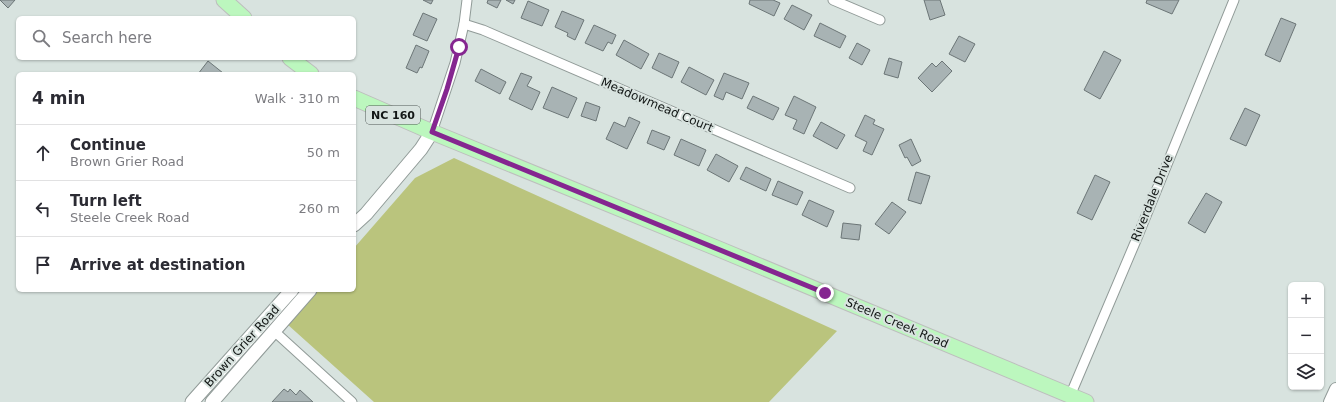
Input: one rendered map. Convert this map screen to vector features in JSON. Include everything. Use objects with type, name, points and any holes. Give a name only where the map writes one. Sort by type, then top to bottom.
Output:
[{"type":"main road","points":[[224,0],[242,16]]},
{"type":"main road","points":[[293,60],[308,72]]},
{"type":"main road","name":"Steele Creek Road","points":[[356,99],[432,132],[1086,402]]},
{"type":"main road","points":[[356,229],[366,214],[421,149],[432,132]]},
{"type":"main road","points":[[356,223],[366,214]]},
{"type":"main road","name":"Brown Grier Road","points":[[192,402],[290,292]]},
{"type":"main road","name":"Brown Grier Road","points":[[212,402],[308,292]]},
{"type":"street","points":[[432,132],[455,63],[464,24],[467,0]]},
{"type":"street","points":[[833,0],[880,20]]},
{"type":"street","name":"Riverdale Drive","points":[[1070,396],[1234,0]]},
{"type":"street","name":"Meadowmead Court","points":[[464,24],[483,30],[850,188]]},
{"type":"street","points":[[274,331],[352,402]]},
{"type":"street","points":[[1330,402],[1336,389]]},
{"type":"green space","points":[[454,158],[837,331],[769,402],[374,402],[287,324],[315,292],[356,292],[356,246],[415,178]]},
{"type":"building","points":[[0,0],[15,0],[8,8]]},
{"type":"building","points":[[423,0],[433,0],[431,4]]},
{"type":"building","points":[[488,0],[501,0],[497,8],[487,3]]},
{"type":"building","points":[[506,0],[515,0],[513,4]]},
{"type":"building","points":[[750,0],[773,0],[780,3],[774,16],[749,4]]},
{"type":"building","points":[[924,0],[940,0],[945,15],[930,20]]},
{"type":"building","points":[[1147,0],[1179,0],[1172,14],[1146,3]]},
{"type":"building","points":[[528,1],[549,10],[542,26],[521,18]]},
{"type":"building","points":[[792,5],[812,15],[804,30],[784,19]]},
{"type":"building","points":[[562,11],[584,20],[575,40],[567,36],[568,33],[555,27]]},
{"type":"building","points":[[423,13],[437,19],[427,41],[413,35]]},
{"type":"building","points":[[1281,18],[1296,24],[1280,62],[1265,55]]},
{"type":"building","points":[[820,23],[846,36],[840,48],[814,36]]},
{"type":"building","points":[[594,25],[616,35],[612,44],[608,42],[603,51],[585,43]]},
{"type":"building","points":[[959,36],[975,44],[965,62],[949,54]]},
{"type":"building","points":[[624,40],[649,54],[641,69],[616,55]]},
{"type":"building","points":[[857,43],[870,50],[862,65],[849,58]]},
{"type":"building","points":[[416,45],[429,51],[422,68],[420,67],[417,73],[406,68]]},
{"type":"building","points":[[1104,51],[1121,60],[1100,99],[1084,90]]},
{"type":"building","points":[[659,53],[679,62],[672,78],[652,68]]},
{"type":"building","points":[[889,58],[902,62],[898,78],[884,74]]},
{"type":"building","points":[[208,61],[222,72],[200,72]]},
{"type":"building","points":[[942,61],[952,71],[932,92],[918,78],[932,63],[936,67]]},
{"type":"building","points":[[689,67],[714,80],[706,95],[681,82]]},
{"type":"building","points":[[481,69],[506,82],[500,94],[475,81]]},
{"type":"building","points":[[521,73],[532,77],[527,86],[540,92],[532,110],[509,99]]},
{"type":"building","points":[[724,73],[749,83],[742,99],[726,92],[723,100],[714,96]]},
{"type":"building","points":[[552,87],[577,98],[568,118],[543,108]]},
{"type":"building","points":[[753,96],[779,108],[773,120],[747,108]]},
{"type":"building","points":[[794,96],[816,107],[804,134],[793,129],[797,120],[785,115]]},
{"type":"building","points":[[586,102],[600,107],[596,121],[581,116]]},
{"type":"building","points":[[1245,108],[1260,115],[1246,146],[1230,139]]},
{"type":"building","points":[[865,115],[875,120],[873,124],[884,129],[872,155],[863,151],[867,142],[855,136]]},
{"type":"building","points":[[629,117],[640,122],[627,149],[606,139],[614,122],[625,127]]},
{"type":"building","points":[[821,122],[845,135],[837,149],[813,136]]},
{"type":"building","points":[[652,130],[670,137],[664,150],[647,143]]},
{"type":"building","points":[[681,139],[706,150],[699,166],[674,155]]},
{"type":"building","points":[[911,139],[921,161],[912,166],[907,157],[905,158],[899,145]]},
{"type":"building","points":[[716,154],[738,166],[729,182],[707,170]]},
{"type":"building","points":[[746,167],[771,179],[766,191],[740,179]]},
{"type":"building","points":[[916,172],[930,176],[921,204],[908,200]]},
{"type":"building","points":[[1095,175],[1110,182],[1092,220],[1077,213]]},
{"type":"building","points":[[778,181],[803,192],[797,205],[772,195]]},
{"type":"building","points":[[1206,193],[1222,202],[1205,233],[1188,223]]},
{"type":"building","points":[[809,200],[834,211],[827,227],[802,215]]},
{"type":"building","points":[[892,202],[906,212],[889,234],[875,224]]},
{"type":"building","points":[[843,223],[861,225],[859,240],[841,238]]},
{"type":"building","points":[[284,389],[288,392],[290,389],[296,395],[300,390],[313,402],[272,402]]},
{"type":"route","points":[[459,47],[447,89],[432,132],[825,293]]}]
